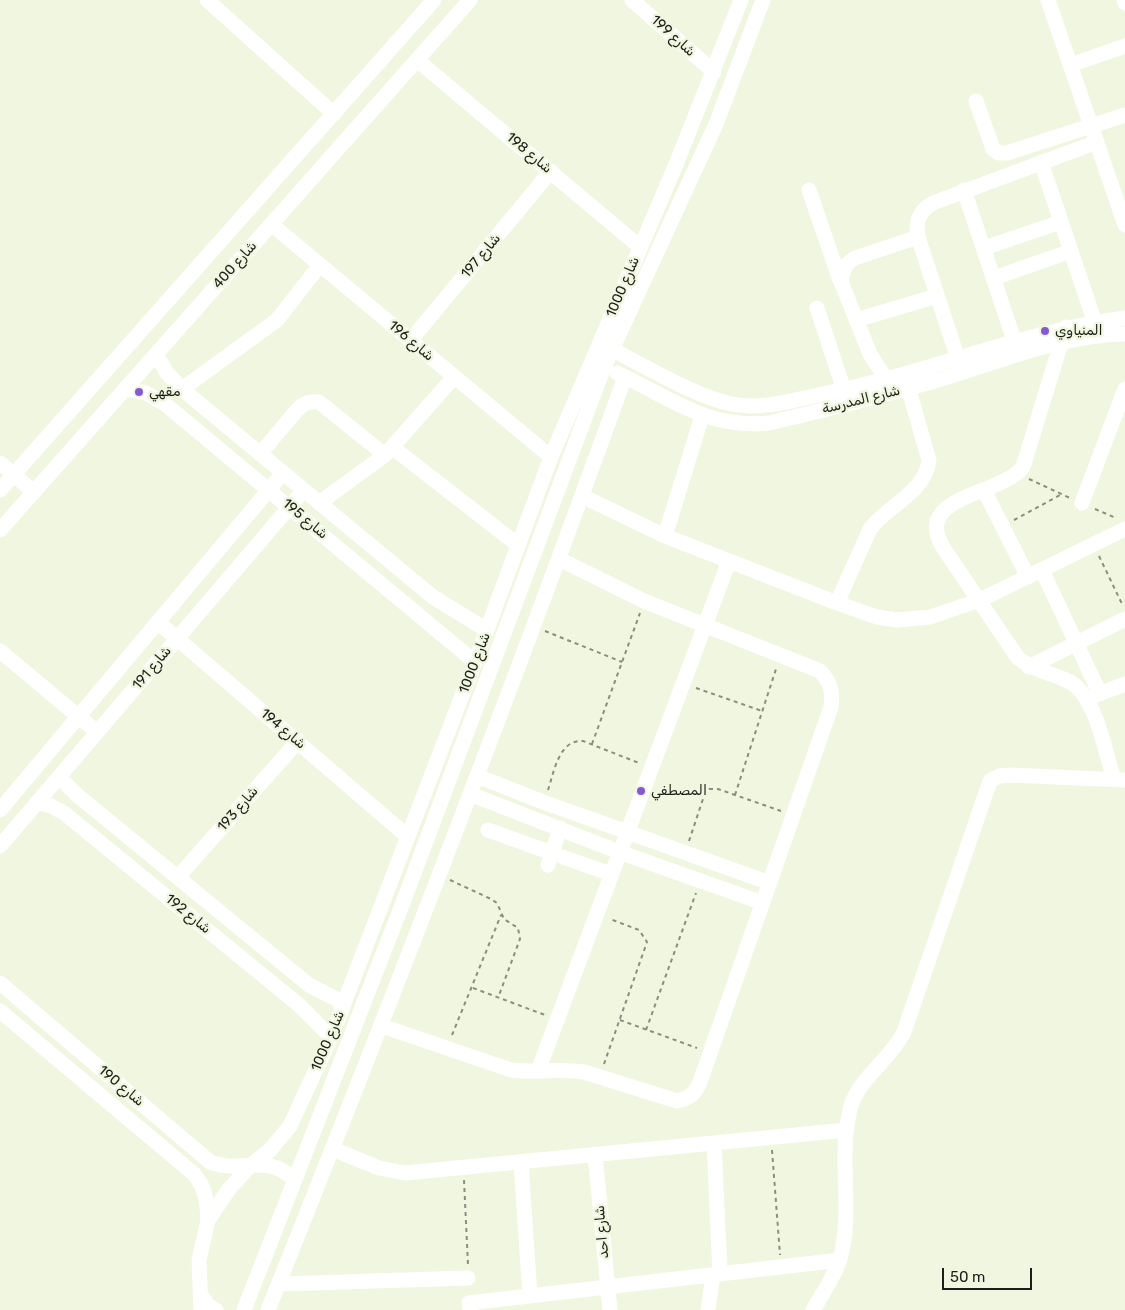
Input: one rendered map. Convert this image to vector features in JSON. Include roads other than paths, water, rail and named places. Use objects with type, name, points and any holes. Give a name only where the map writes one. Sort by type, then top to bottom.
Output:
[{"type":"street","points":[[207,0],[334,114]]},
{"type":"street","name":"شارع 400","points":[[0,490],[434,0]]},
{"type":"street","name":"شارع 400","points":[[3,520],[34,492],[127,389],[470,0]]},
{"type":"street","name":"شارع 199","points":[[632,0],[714,72]]},
{"type":"street","name":"شارع 1000","points":[[201,1302],[199,1260],[208,1220],[228,1189],[251,1165],[270,1150],[290,1126],[331,1037],[407,836],[476,662],[551,457],[714,72],[741,0]]},
{"type":"street","name":"شارع 1000","points":[[244,1310],[404,900],[611,349],[716,124],[763,0]]},
{"type":"street","points":[[1048,0],[1097,142],[1118,183],[1125,225]]},
{"type":"street","points":[[1070,65],[1125,46]]},
{"type":"street","name":"شارع 198","points":[[417,60],[640,247]]},
{"type":"street","points":[[976,101],[993,149],[999,153],[1007,154],[1125,115]]},
{"type":"street","points":[[961,366],[918,238],[917,221],[926,207],[964,190],[1097,142]]},
{"type":"street","points":[[1041,162],[1096,329]]},
{"type":"street","name":"شارع 197","points":[[410,341],[551,171]]},
{"type":"street","points":[[809,190],[856,320],[870,354],[885,380]]},
{"type":"street","points":[[964,190],[1017,349]]},
{"type":"street","points":[[984,248],[1061,222]]},
{"type":"street","name":"شارع 196","points":[[271,224],[551,457]]},
{"type":"street","points":[[842,284],[844,269],[848,262],[918,238]]},
{"type":"street","points":[[994,278],[1071,251]]},
{"type":"street","points":[[182,389],[276,320],[320,265]]},
{"type":"street","points":[[856,320],[937,296]]},
{"type":"street","points":[[817,308],[844,390]]},
{"type":"street","name":"شارع المدرسة","points":[[1017,349],[1061,342],[1125,318]]},
{"type":"street","points":[[1066,327],[1023,467],[1012,478],[947,506],[939,515],[936,527],[937,538],[1018,658],[1029,667],[1071,682],[1094,696]]},
{"type":"street","name":"شارع المدرسة","points":[[604,367],[702,416],[724,422],[747,425],[769,423],[902,385],[1017,349],[1066,327],[1096,329],[1125,334]]},
{"type":"street","name":"شارع المدرسة","points":[[611,349],[714,399],[732,404],[769,405],[885,380],[902,385]]},
{"type":"street","name":"شارع 195","points":[[156,354],[167,373],[182,389],[260,454],[433,597],[488,630]]},
{"type":"street","points":[[268,1310],[382,1026],[534,627],[625,376]]},
{"type":"street","points":[[319,502],[388,451],[454,377]]},
{"type":"street","points":[[837,603],[870,529],[877,519],[923,480],[928,470],[929,460],[902,385]]},
{"type":"street","name":"شارع 195","points":[[127,389],[146,394],[165,404],[476,662]]},
{"type":"street","points":[[1082,503],[1118,427],[1125,389]]},
{"type":"street","points":[[260,454],[303,404],[311,401],[319,402],[518,545]]},
{"type":"street","points":[[665,536],[702,416]]},
{"type":"street","points":[[0,463],[34,492]]},
{"type":"street","name":"شارع 191","points":[[0,810],[159,623],[283,473]]},
{"type":"street","name":"شارع 191","points":[[0,846],[304,490]]},
{"type":"street","points":[[813,1310],[840,1260],[844,1238],[847,1130],[851,1105],[863,1083],[890,1055],[904,1032],[990,781],[999,776],[1010,775],[1119,779],[1076,644],[1035,573],[1002,526],[984,490]]},
{"type":"street","points":[[582,496],[665,536],[837,603],[877,617],[914,620],[980,600],[1125,529]]},
{"type":"street","points":[[382,1026],[511,1070],[569,1070],[599,1077],[677,1102],[688,1099],[696,1092],[831,708],[833,694],[829,681],[820,671],[644,601],[559,559]]},
{"type":"street","points":[[538,1071],[729,561]]},
{"type":"street","points":[[1029,667],[1125,619]]},
{"type":"street","name":"شارع 194","points":[[159,623],[407,836]]},
{"type":"street","points":[[136,650],[155,664]]},
{"type":"street","points":[[0,651],[97,732]]},
{"type":"street","points":[[1094,696],[1125,684]]},
{"type":"street","name":"شارع 193","points":[[178,877],[298,741]]},
{"type":"street","points":[[477,776],[543,802],[770,883]]},
{"type":"street","name":"شارع 192","points":[[59,777],[77,795],[309,984],[324,994],[344,1003]]},
{"type":"street","points":[[470,794],[619,852],[763,903]]},
{"type":"street","name":"شارع 192","points":[[37,802],[52,806],[64,813],[298,1005],[331,1037]]},
{"type":"street","points":[[536,820],[543,802]]},
{"type":"street","points":[[554,858],[560,828]]},
{"type":"street","points":[[488,830],[554,858],[611,874]]},
{"type":"street","name":"شارع 190","points":[[0,983],[210,1162],[222,1166],[263,1163],[286,1171],[295,1180]]},
{"type":"street","name":"شارع 190","points":[[2,1018],[69,1069],[194,1174],[202,1182],[206,1195],[208,1220]]},
{"type":"street","points":[[69,1069],[82,1052]]},
{"type":"street","points":[[333,1150],[392,1172],[405,1173],[847,1130]]},
{"type":"street","points":[[708,1310],[717,1274],[714,1143]]},
{"type":"street","name":"شارع احد","points":[[595,1154],[610,1310]]},
{"type":"street","points":[[521,1162],[530,1296]]},
{"type":"street","points":[[470,1310],[469,1303],[840,1260]]},
{"type":"street","points":[[279,1284],[468,1278]]},
{"type":"street","points":[[201,1302],[216,1310]]},
{"type":"place","name":"المنياوي","points":[[1045,331]]},
{"type":"place","name":"مقهي","points":[[139,392]]},
{"type":"place","name":"المصطفي","points":[[641,791]]}]
